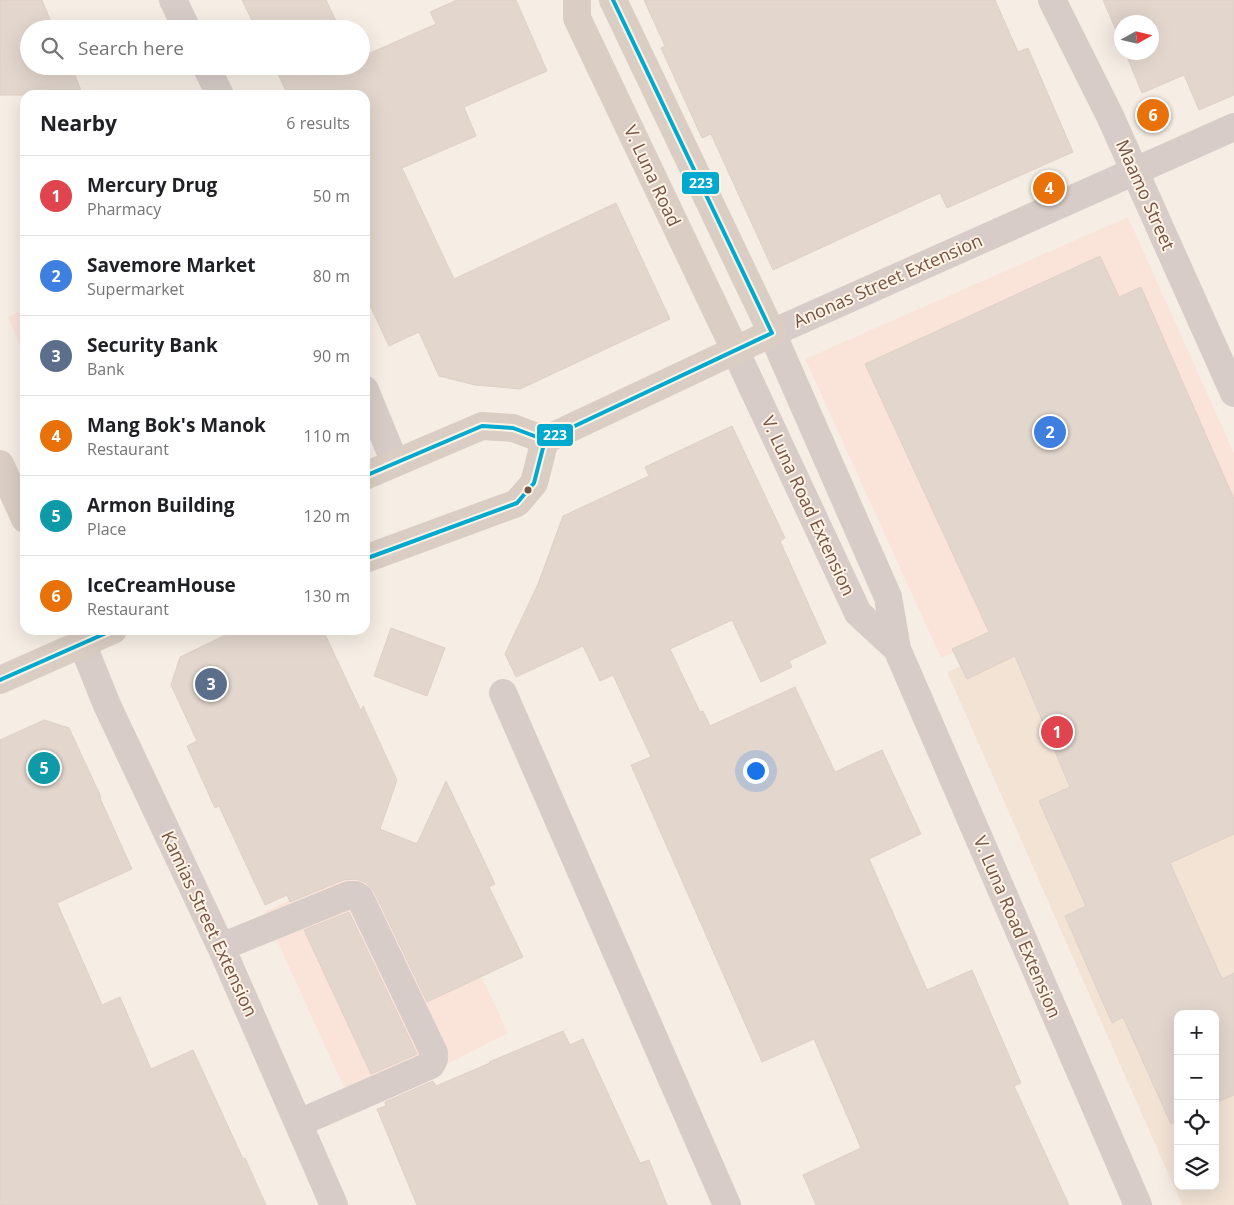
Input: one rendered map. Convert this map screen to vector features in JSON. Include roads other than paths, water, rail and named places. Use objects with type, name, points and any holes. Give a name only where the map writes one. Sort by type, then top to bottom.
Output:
[{"type":"main road","name":"V. Luna Road","points":[[577,0],[577,18],[736,350]]},
{"type":"main road","points":[[613,0],[772,333]]},
{"type":"main road","name":"Anonas Street Extension","points":[[545,440],[772,333]]},
{"type":"main road","points":[[370,474],[482,426],[513,428],[545,440],[534,483],[517,503],[370,557]]},
{"type":"main road","points":[[0,464],[20,508]]},
{"type":"main road","points":[[0,680],[79,637]]},
{"type":"street","points":[[173,0],[183,20]]},
{"type":"street","name":"Maamo Street","points":[[1052,0],[1110,116],[1234,393]]},
{"type":"street","points":[[210,75],[218,90]]},
{"type":"street","name":"Anonas Street Extension","points":[[772,333],[1234,127]]},
{"type":"street","name":"V. Luna Road Extension","points":[[772,333],[888,597],[897,650],[1138,1205]]},
{"type":"street","name":"V. Luna Road Extension","points":[[736,350],[858,613],[897,650]]},
{"type":"street","points":[[370,402],[395,463]]},
{"type":"street","name":"Kamias Street Extension","points":[[79,637],[108,705],[221,947],[334,1205]]},
{"type":"street","points":[[503,693],[727,1205]]},
{"type":"street","points":[[221,947],[349,895],[356,895],[360,898],[434,1054],[431,1065],[299,1124]]},
{"type":"place","name":"IceCreamHouse","points":[[1153,115]]},
{"type":"place","name":"Mang Bok's Manok","points":[[1049,188]]},
{"type":"place","name":"Savemore Market","points":[[1050,432]]},
{"type":"place","name":"Security Bank","points":[[211,684]]},
{"type":"place","name":"Mercury Drug","points":[[1057,732]]},
{"type":"place","name":"Armon Building","points":[[44,768]]}]
